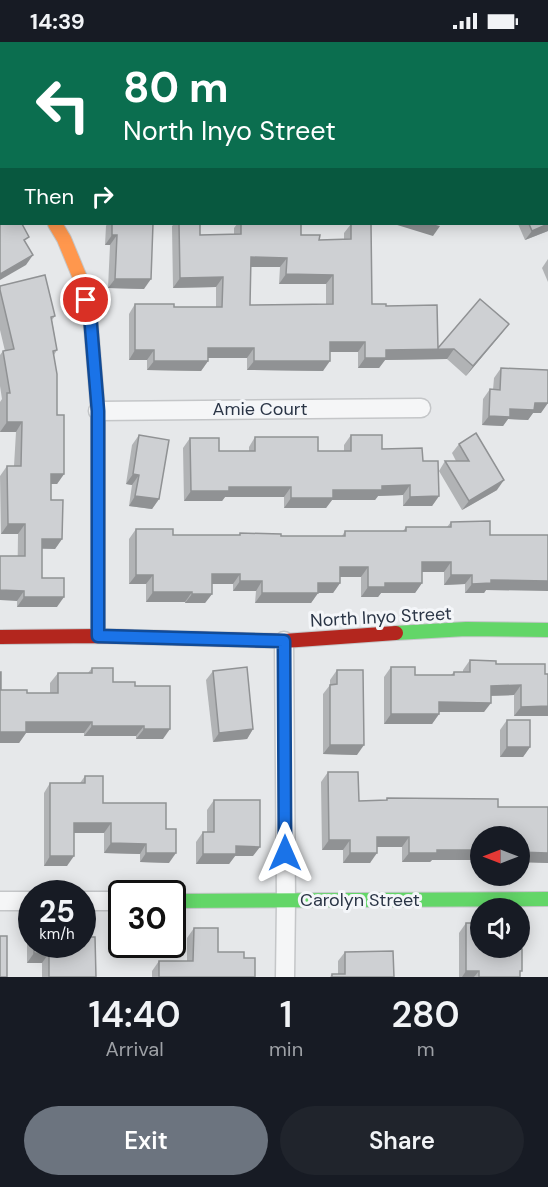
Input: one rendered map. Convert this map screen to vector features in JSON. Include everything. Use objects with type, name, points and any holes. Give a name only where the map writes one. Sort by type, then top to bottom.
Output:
[{"type":"street","points":[[57,225],[83,285],[90,314],[98,411],[98,636]]},
{"type":"street","name":"Amie Court","points":[[98,411],[421,408]]},
{"type":"street","name":"North Inyo Street","points":[[0,637],[98,636],[284,641],[466,629],[548,630]]},
{"type":"street","points":[[284,641],[285,977]]},
{"type":"street","name":"Carolyn Street","points":[[186,901],[548,899]]},
{"type":"street","points":[[0,901],[18,901]]},
{"type":"building","points":[[0,225],[23,225],[29,237],[24,240],[33,255],[0,274]]},
{"type":"building","points":[[112,225],[153,225],[151,279],[115,279],[117,235],[112,235]]},
{"type":"building","points":[[179,225],[200,225],[200,235],[241,234],[241,225],[301,225],[301,235],[320,235],[319,240],[351,239],[351,225],[371,225],[372,304],[437,305],[438,348],[480,299],[509,324],[473,366],[454,349],[386,350],[386,358],[365,358],[365,342],[330,342],[330,361],[254,361],[254,348],[208,348],[208,361],[154,361],[154,350],[135,350],[135,304],[222,307],[223,277],[180,278]],"holes":[[[251,257],[287,258],[286,274],[333,275],[333,304],[250,305]]]},
{"type":"building","points":[[529,225],[546,225],[532,231]]},
{"type":"building","points":[[45,275],[55,316],[51,317],[57,350],[53,351],[57,374],[57,415],[64,415],[64,474],[51,474],[51,500],[63,500],[62,539],[42,539],[42,578],[64,578],[64,597],[24,597],[24,591],[0,590],[0,556],[25,556],[25,524],[8,524],[7,466],[21,466],[22,422],[7,422],[7,393],[10,393],[3,351],[14,349],[0,286]]},
{"type":"building","points":[[501,368],[548,370],[548,403],[535,403],[534,410],[510,409],[510,417],[489,416],[490,389],[500,390]]},
{"type":"building","points":[[476,433],[504,480],[469,501],[445,461],[469,461],[459,444]]},
{"type":"building","points":[[139,435],[169,440],[159,499],[135,496],[139,475],[133,474]]},
{"type":"building","points":[[351,435],[382,435],[382,449],[422,448],[423,461],[438,461],[439,496],[410,497],[410,485],[382,486],[382,490],[333,490],[333,498],[291,498],[291,487],[229,487],[229,491],[191,491],[190,438],[219,438],[219,451],[255,451],[255,437],[318,437],[318,451],[351,451]]},
{"type":"building","points":[[490,521],[490,535],[548,535],[548,581],[491,580],[491,583],[472,584],[472,575],[451,575],[451,562],[422,562],[422,583],[385,583],[385,587],[368,587],[368,567],[340,567],[340,583],[318,583],[318,593],[262,593],[262,581],[240,581],[240,574],[212,574],[212,594],[192,594],[192,592],[153,592],[153,575],[136,575],[136,529],[173,529],[173,535],[240,535],[240,533],[281,534],[281,536],[345,536],[345,531],[406,531],[406,527],[451,527],[451,522]]},
{"type":"building","points":[[470,660],[496,661],[496,664],[545,664],[545,674],[548,674],[548,706],[521,707],[521,685],[491,686],[491,703],[439,702],[439,714],[391,714],[391,667],[415,667],[415,675],[454,675],[454,672],[470,672]]},
{"type":"building","points":[[247,667],[253,729],[219,733],[213,671]]},
{"type":"building","points":[[92,668],[113,668],[113,682],[135,682],[135,686],[170,686],[170,729],[144,729],[144,726],[92,726],[92,722],[26,722],[26,732],[0,732],[0,672],[1,690],[58,693],[58,673],[92,673]]},
{"type":"building","points":[[337,670],[363,670],[364,745],[330,745],[330,685],[337,684]]},
{"type":"building","points":[[507,720],[530,720],[530,747],[507,747]]},
{"type":"building","points":[[328,772],[358,772],[359,801],[387,800],[387,798],[498,799],[498,807],[548,807],[548,853],[530,852],[530,826],[470,826],[470,850],[437,850],[437,853],[409,853],[409,837],[377,837],[377,853],[350,853],[350,840],[329,840]]},
{"type":"building","points":[[85,776],[103,776],[103,803],[166,803],[166,829],[176,829],[176,853],[146,853],[146,844],[111,843],[111,823],[74,823],[74,856],[50,856],[50,783],[85,783]]},
{"type":"building","points":[[214,800],[260,800],[260,847],[236,846],[236,854],[203,854],[203,832],[214,832]]},
{"type":"building","points":[[466,923],[470,923],[470,958],[522,958],[520,977],[479,977],[479,971],[466,971]]},
{"type":"building","points":[[194,928],[218,928],[218,952],[244,952],[244,958],[255,958],[255,977],[159,977],[159,961],[193,961]]},
{"type":"building","points":[[0,936],[7,936],[7,977],[0,977]]},
{"type":"building","points":[[393,951],[394,977],[332,977],[332,974],[345,974],[345,952]]},
{"type":"building","points":[[49,958],[96,958],[96,977],[49,977]]},
{"type":"traffic: fast","points":[[396,633],[466,629],[548,630]]},
{"type":"traffic: fast","points":[[186,901],[548,899]]},
{"type":"traffic: slow","points":[[56,225],[64,239],[83,285],[90,314],[98,411],[98,636]]},
{"type":"traffic: jam","points":[[0,637],[98,636],[284,641],[396,633]]},
{"type":"route","points":[[86,300],[90,314],[98,411],[98,636],[284,641],[285,853]]}]
